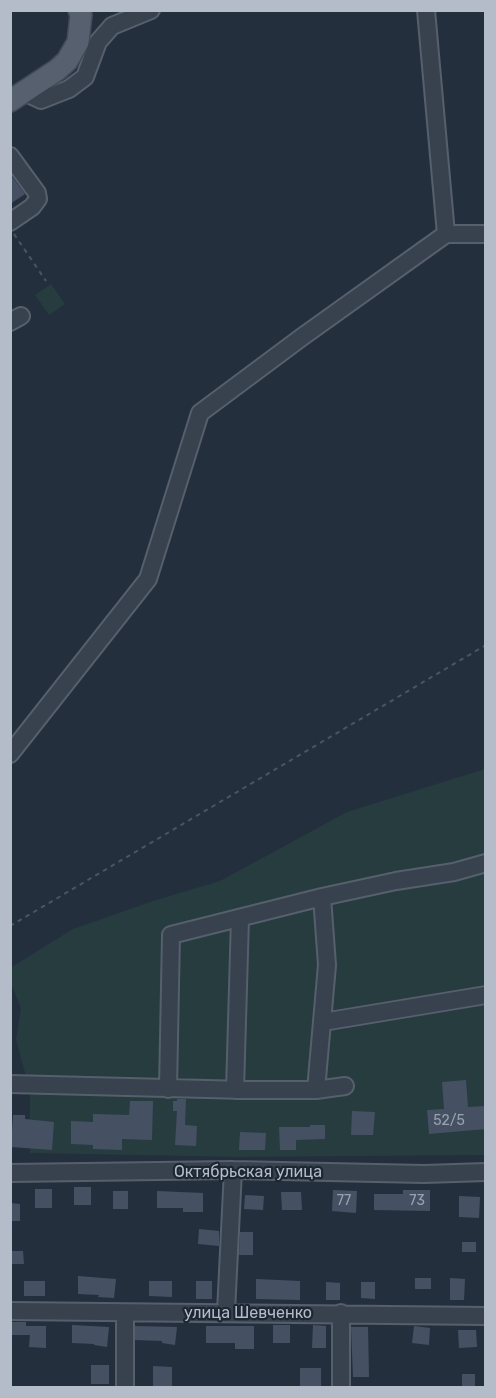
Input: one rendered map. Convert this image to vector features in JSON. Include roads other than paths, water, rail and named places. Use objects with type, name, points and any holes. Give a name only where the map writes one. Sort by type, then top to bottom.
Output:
[{"type":"main road","points":[[17,96],[62,65],[78,42],[81,15],[79,10]]},
{"type":"street","points":[[17,96],[41,100],[69,89],[85,77],[98,42],[112,26],[151,10]]},
{"type":"street","points":[[426,10],[446,234]]},
{"type":"street","points":[[10,156],[37,193],[38,199],[32,207],[10,222]]},
{"type":"street","points":[[10,754],[148,579],[200,413],[446,234],[486,234]]},
{"type":"street","points":[[168,1089],[171,935],[322,897],[396,881],[454,872],[486,863]]},
{"type":"street","points":[[316,1090],[327,964],[322,897]]},
{"type":"street","points":[[235,1090],[240,918]]},
{"type":"street","points":[[323,1022],[486,995]]},
{"type":"street","points":[[10,1084],[235,1090],[316,1090],[345,1086]]},
{"type":"street","points":[[225,1312],[233,1170]]},
{"type":"street","name":"Октябрьская улица","points":[[10,1173],[233,1170],[424,1174],[486,1172]]},
{"type":"street","name":"улица Шевченко","points":[[10,1311],[486,1316]]},
{"type":"street","points":[[125,1388],[126,1312]]},
{"type":"street","points":[[341,1313],[341,1388]]}]
